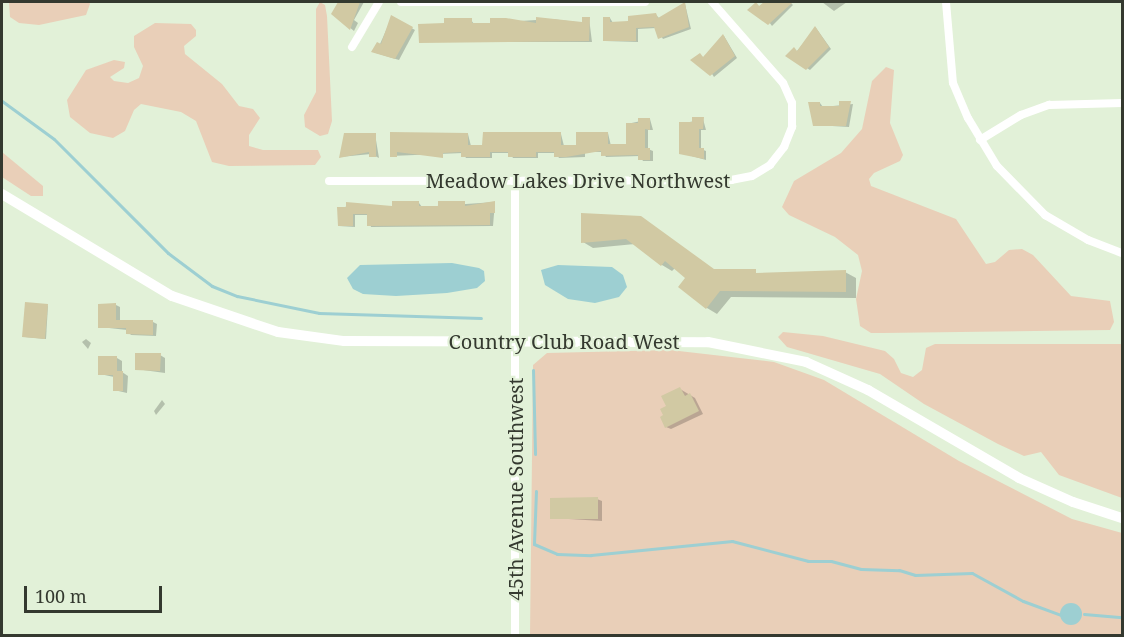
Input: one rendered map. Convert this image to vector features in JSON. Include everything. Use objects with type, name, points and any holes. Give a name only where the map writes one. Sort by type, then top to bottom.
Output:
[{"type":"main road","name":"Country Club Road West","points":[[2,194],[130,274],[172,296],[243,323],[313,339],[708,342],[806,362],[868,390],[1019,478],[1073,502],[1122,518]]},
{"type":"street","points":[[352,46],[379,2]]},
{"type":"street","points":[[401,2],[645,2]]},
{"type":"street","name":"Meadow Lakes Drive Northwest","points":[[328,181],[731,180],[752,176],[770,165],[789,138],[793,114],[789,93],[712,2]]},
{"type":"street","points":[[946,2],[953,83],[980,140],[1010,183],[1045,214],[1067,229],[1122,253]]},
{"type":"street","points":[[980,140],[1021,115],[1049,105],[1122,103]]},
{"type":"street","name":"45th Avenue Southwest","points":[[515,180],[515,636]]},
{"type":"shaded area","points":[[9,2],[89,2],[90,4],[86,15],[39,25],[19,23],[10,17]]},
{"type":"shaded area","points":[[320,2],[325,5],[327,16],[332,121],[328,134],[320,136],[305,127],[304,115],[316,92],[316,9]]},
{"type":"shaded area","points":[[155,23],[191,24],[196,30],[196,36],[184,46],[185,54],[222,84],[239,106],[253,109],[260,118],[249,135],[249,146],[263,150],[318,150],[321,157],[315,165],[229,166],[212,162],[196,121],[181,112],[141,104],[134,110],[125,131],[113,138],[90,133],[70,117],[67,100],[86,70],[114,60],[125,62],[124,68],[110,77],[114,81],[128,83],[139,78],[143,66],[134,47],[134,36]]},
{"type":"shaded area","points":[[886,67],[894,70],[890,123],[903,155],[900,161],[874,173],[869,179],[871,186],[956,219],[986,264],[995,262],[1009,250],[1022,249],[1033,255],[1071,296],[1110,301],[1114,322],[1110,330],[871,333],[860,326],[856,299],[862,271],[858,255],[835,237],[789,215],[782,207],[794,181],[841,153],[862,129],[872,81]]},
{"type":"shaded area","points":[[2,152],[43,186],[43,196],[31,196],[2,177]]},
{"type":"shaded area","points":[[783,332],[823,336],[885,351],[894,359],[901,373],[913,377],[922,370],[926,348],[935,344],[1122,344],[1122,498],[1059,475],[1041,452],[1024,456],[998,444],[924,404],[880,374],[787,347],[778,337]]},
{"type":"shaded area","points":[[670,350],[774,362],[824,380],[959,461],[1072,519],[1122,533],[1122,635],[530,636],[533,365],[547,353]]},
{"type":"water","points":[[452,263],[479,268],[484,271],[485,281],[477,288],[447,293],[396,296],[363,294],[353,289],[347,278],[360,265]]},
{"type":"water","points":[[558,265],[612,267],[623,275],[627,287],[619,297],[595,303],[568,299],[545,285],[541,270]]},
{"type":"water","points":[[1071,603],[1079,606],[1082,614],[1079,622],[1071,625],[1063,622],[1060,614],[1063,606]]},
{"type":"building","points":[[338,2],[360,2],[350,30],[331,14]]},
{"type":"building","points":[[685,2],[689,27],[658,39],[654,27],[636,28],[636,41],[603,41],[603,17],[610,17],[610,22],[628,21],[628,16],[656,13],[658,18]]},
{"type":"building","points":[[756,2],[759,6],[764,2],[793,2],[768,25],[747,10]]},
{"type":"building","points":[[391,15],[413,27],[395,59],[371,52],[377,42],[381,44]]},
{"type":"building","points":[[536,17],[582,22],[582,17],[590,17],[589,41],[419,43],[418,24],[444,23],[444,18],[472,18],[472,23],[490,23],[490,18],[506,18],[536,23]]},
{"type":"building","points":[[815,26],[829,47],[806,70],[785,56],[794,47],[797,51]]},
{"type":"building","points":[[723,34],[735,56],[710,76],[690,60],[700,53],[703,57]]},
{"type":"building","points":[[839,101],[851,101],[846,126],[813,126],[808,102],[820,102],[820,106],[839,106]]},
{"type":"building","points":[[692,117],[704,117],[703,129],[699,129],[699,148],[704,148],[704,159],[679,154],[679,122],[692,122]]},
{"type":"building","points":[[638,118],[650,118],[650,130],[645,129],[645,148],[650,148],[650,160],[638,160],[638,155],[601,156],[601,151],[566,157],[554,157],[554,152],[536,152],[536,157],[508,157],[508,152],[490,152],[490,157],[461,157],[461,152],[443,153],[443,158],[397,152],[397,157],[390,157],[390,132],[468,133],[468,145],[482,145],[483,132],[561,132],[561,145],[576,145],[576,132],[608,132],[608,144],[626,144],[626,123],[638,123]]},
{"type":"building","points":[[344,133],[376,133],[376,157],[369,157],[369,152],[339,158]]},
{"type":"building","points":[[392,201],[419,201],[419,206],[438,206],[438,201],[465,201],[465,206],[495,201],[495,213],[490,213],[490,225],[367,226],[367,214],[353,214],[353,226],[338,226],[337,207],[346,207],[346,202],[392,206]]},
{"type":"building","points":[[581,213],[641,216],[714,269],[756,269],[756,273],[846,270],[846,292],[720,291],[706,309],[678,287],[685,278],[665,261],[661,266],[626,239],[581,243]]},
{"type":"building","points":[[25,302],[48,304],[45,339],[22,337]]},
{"type":"building","points":[[116,303],[116,320],[153,320],[153,335],[126,334],[126,328],[98,328],[98,304]]},
{"type":"building","points":[[135,353],[161,353],[160,371],[135,370]]},
{"type":"building","points":[[98,356],[117,356],[117,371],[123,371],[123,391],[113,391],[113,375],[98,375]]},
{"type":"building","points":[[680,387],[685,396],[690,393],[699,411],[665,428],[660,417],[663,415],[660,409],[666,406],[661,396]]},
{"type":"building","points":[[598,497],[598,519],[550,519],[550,498]]},
{"type":"waterway","points":[[2,101],[54,139],[168,253],[212,286],[237,296],[319,313],[481,318]]},
{"type":"waterway","points":[[533,370],[535,454]]},
{"type":"waterway","points":[[536,491],[534,544],[557,554],[591,555],[732,541],[808,561],[831,561],[861,569],[899,570],[915,575],[972,573],[1023,601],[1061,615]]},
{"type":"waterway","points":[[1084,614],[1122,617]]}]
